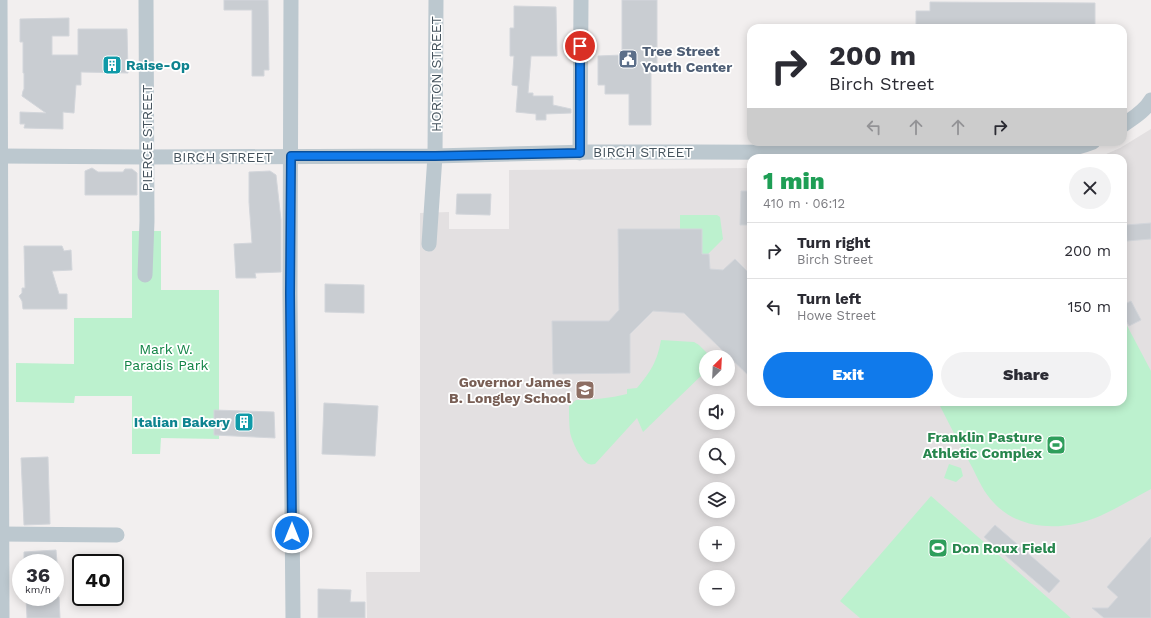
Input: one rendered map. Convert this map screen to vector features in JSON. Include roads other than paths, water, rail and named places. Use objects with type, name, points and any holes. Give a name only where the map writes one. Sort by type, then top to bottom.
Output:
[{"type":"street","points":[[0,0],[2,618]]},
{"type":"street","name":"PIERCE STREET","points":[[145,275],[147,221],[146,0]]},
{"type":"street","points":[[291,0],[290,294],[293,618]]},
{"type":"street","name":"HORTON STREET","points":[[429,244],[435,156],[436,0]]},
{"type":"street","points":[[580,0],[580,153]]},
{"type":"street","points":[[1127,122],[1138,115],[1151,100]]},
{"type":"street","name":"BIRCH STREET","points":[[1,156],[435,156],[698,152],[1033,153],[1059,152],[1082,146]]},
{"type":"street","points":[[1,534],[117,535]]},
{"type":"place","name":"Tree Street Youth Center","points":[[628,59]]},
{"type":"place","name":"Raise-Op","points":[[112,65]]},
{"type":"place","name":"Governor James B. Longley School","points":[[585,390]]},
{"type":"place","name":"Italian Bakery","points":[[244,422]]},
{"type":"place","name":"Franklin Pasture Athletic Complex","points":[[1056,445]]},
{"type":"place","name":"Don Roux Field","points":[[938,548]]},
{"type":"park label","name":"Mark W. Paradis Park","points":[[166,358]]}]
